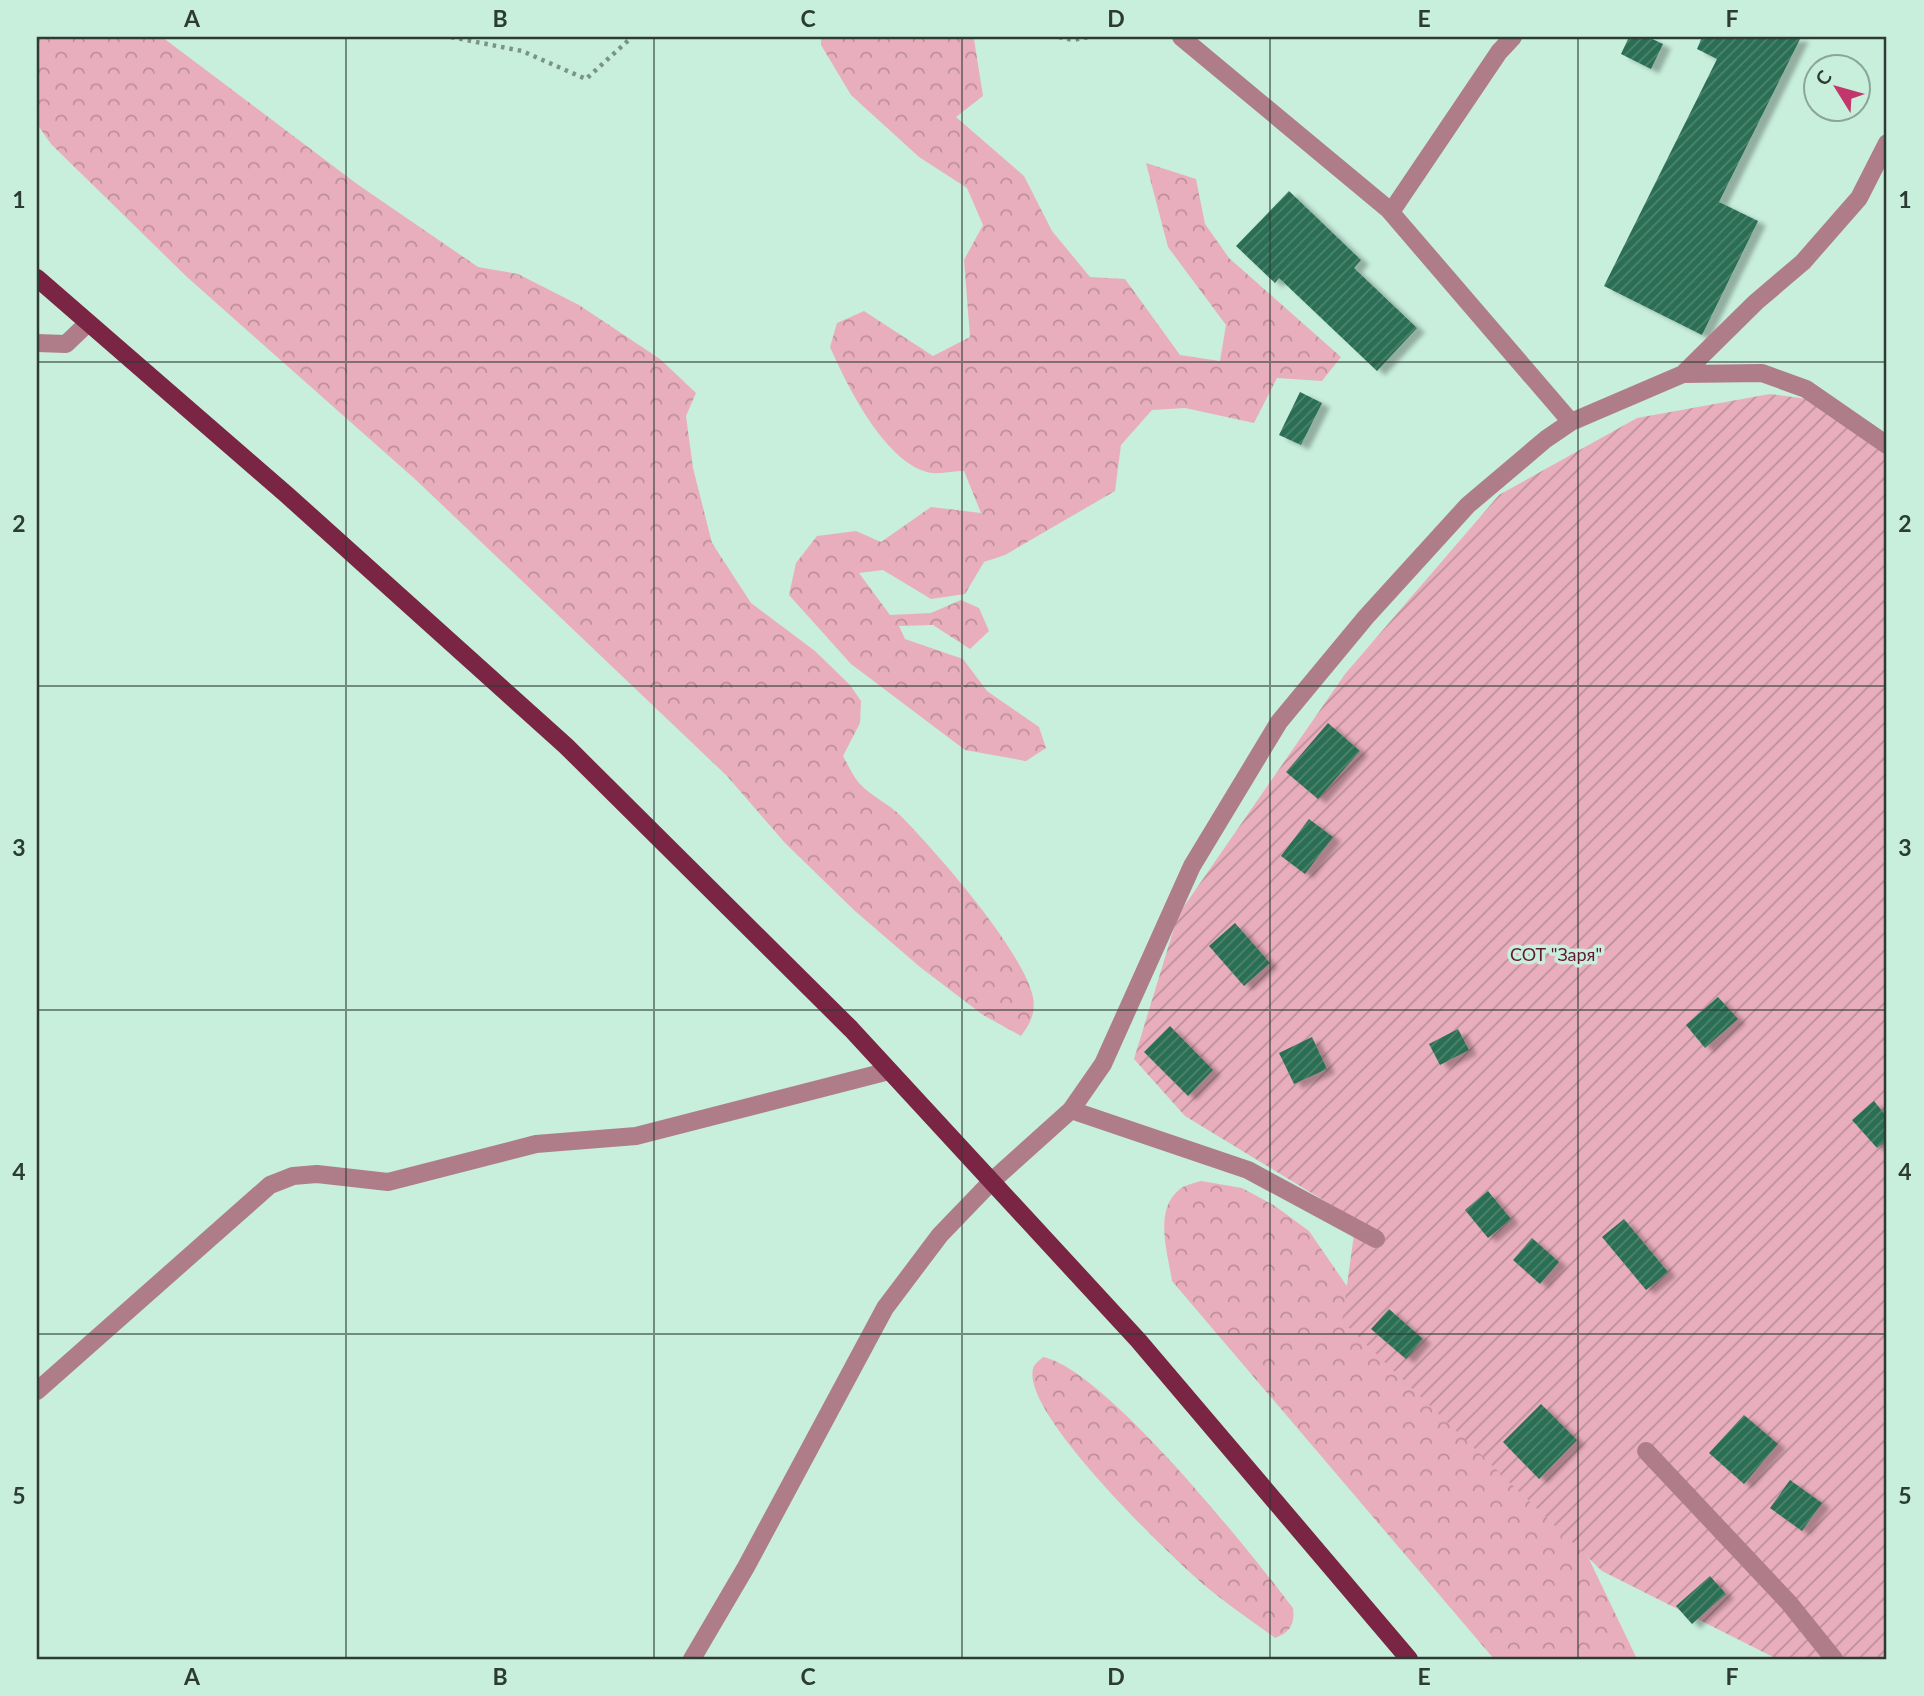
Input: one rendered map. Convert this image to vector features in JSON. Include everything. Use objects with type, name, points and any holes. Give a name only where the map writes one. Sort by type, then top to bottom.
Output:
[{"type":"main road","points":[[37,278],[287,495],[566,746],[889,1071],[1147,1350],[1409,1659]]},
{"type":"lane","points":[[1181,37],[1391,212],[1571,422]]},
{"type":"lane","points":[[1391,212],[1499,52],[1513,37]]},
{"type":"lane","points":[[692,1659],[746,1567],[885,1308],[940,1236],[992,1181],[1071,1110],[1103,1064],[1192,866],[1279,722],[1366,617],[1468,505],[1546,439],[1571,422],[1683,374],[1756,302],[1811,253],[1859,198],[1887,143]]},
{"type":"lane","points":[[37,343],[66,344],[88,323]]},
{"type":"lane","points":[[1683,374],[1762,373],[1806,389],[1887,444]]},
{"type":"lane","points":[[37,1391],[271,1185],[293,1176],[317,1174],[388,1182],[536,1144],[636,1136],[889,1071]]},
{"type":"lane","points":[[1071,1110],[1248,1170],[1376,1239]]},
{"type":"lane","points":[[1646,1451],[1789,1604],[1834,1659]]},
{"type":"path","points":[[451,37],[522,51],[586,79],[632,37]]},
{"type":"path","points":[[1059,37],[1073,40],[1089,37]]},
{"type":"green space","points":[[37,37],[162,37],[357,184],[478,267],[518,274],[579,305],[660,359],[696,393],[686,416],[693,468],[712,543],[751,603],[815,651],[850,685],[861,701],[860,723],[843,756],[859,783],[901,816],[956,877],[1013,954],[1026,977],[1034,1003],[1032,1018],[1021,1036],[983,1015],[920,967],[855,911],[785,843],[727,776],[416,480],[187,277],[51,144],[37,124]]},
{"type":"green space","points":[[821,37],[974,39],[983,96],[956,117],[1024,176],[1052,231],[1090,277],[1125,279],[1180,355],[1220,361],[1226,325],[1168,247],[1146,163],[1196,179],[1205,224],[1229,258],[1341,357],[1322,381],[1277,378],[1254,423],[1185,408],[1152,410],[1121,445],[1115,491],[1005,555],[984,562],[965,594],[931,599],[883,570],[859,573],[890,615],[931,613],[961,600],[979,608],[989,631],[970,649],[933,625],[899,626],[905,639],[963,659],[987,691],[1039,727],[1046,748],[1026,761],[965,750],[851,664],[789,595],[796,563],[817,536],[856,531],[881,542],[931,507],[981,513],[964,471],[932,473],[915,467],[899,456],[884,440],[858,402],[830,347],[837,323],[864,311],[933,356],[970,337],[964,260],[983,225],[967,188],[919,157],[851,95],[821,45]]},
{"type":"green space","name":"СОТ \"Заря\"","points":[[1770,394],[1815,400],[1887,453],[1887,1659],[1777,1659],[1602,1571],[1342,1321],[1356,1220],[1185,1116],[1134,1059],[1178,915],[1345,674],[1499,495],[1637,418]]},
{"type":"green space","points":[[1201,1181],[1242,1188],[1275,1206],[1309,1231],[1353,1295],[1552,1482],[1637,1659],[1494,1659],[1172,1281],[1164,1232],[1167,1208],[1180,1189]]},
{"type":"green space","points":[[1043,1357],[1070,1369],[1102,1394],[1176,1466],[1293,1608],[1293,1619],[1288,1630],[1275,1638],[1213,1593],[1153,1537],[1097,1478],[1049,1416],[1035,1389],[1033,1369]]},
{"type":"building","points":[[1629,37],[1648,37],[1663,44],[1651,69],[1621,54]]},
{"type":"building","points":[[1702,37],[1801,37],[1719,202],[1758,221],[1702,335],[1604,286],[1717,59],[1697,49]]},
{"type":"building","points":[[1289,191],[1361,260],[1354,268],[1417,328],[1377,371],[1279,278],[1275,283],[1236,246]]},
{"type":"building","points":[[1300,392],[1322,403],[1301,445],[1279,435]]},
{"type":"building","points":[[1328,723],[1360,751],[1318,799],[1286,772]]},
{"type":"building","points":[[1309,819],[1333,837],[1305,874],[1281,856]]},
{"type":"building","points":[[1235,923],[1270,963],[1244,986],[1209,946]]},
{"type":"building","points":[[1718,997],[1738,1019],[1705,1048],[1686,1025]]},
{"type":"building","points":[[1170,1026],[1213,1070],[1188,1096],[1144,1052]]},
{"type":"building","points":[[1458,1029],[1469,1050],[1440,1065],[1429,1044]]},
{"type":"building","points":[[1312,1037],[1327,1069],[1294,1084],[1279,1053]]},
{"type":"building","points":[[1874,1101],[1887,1117],[1887,1140],[1877,1148],[1852,1120]]},
{"type":"building","points":[[1488,1191],[1511,1219],[1488,1238],[1465,1210]]},
{"type":"building","points":[[1624,1219],[1668,1272],[1646,1290],[1602,1237]]},
{"type":"building","points":[[1532,1238],[1559,1262],[1540,1284],[1513,1260]]},
{"type":"building","points":[[1389,1309],[1423,1339],[1406,1359],[1371,1329]]},
{"type":"building","points":[[1541,1404],[1577,1440],[1539,1479],[1503,1442]]},
{"type":"building","points":[[1744,1415],[1778,1444],[1744,1484],[1709,1453]]},
{"type":"building","points":[[1790,1480],[1822,1503],[1802,1531],[1770,1508]]},
{"type":"building","points":[[1710,1576],[1726,1594],[1692,1624],[1676,1606]]}]
